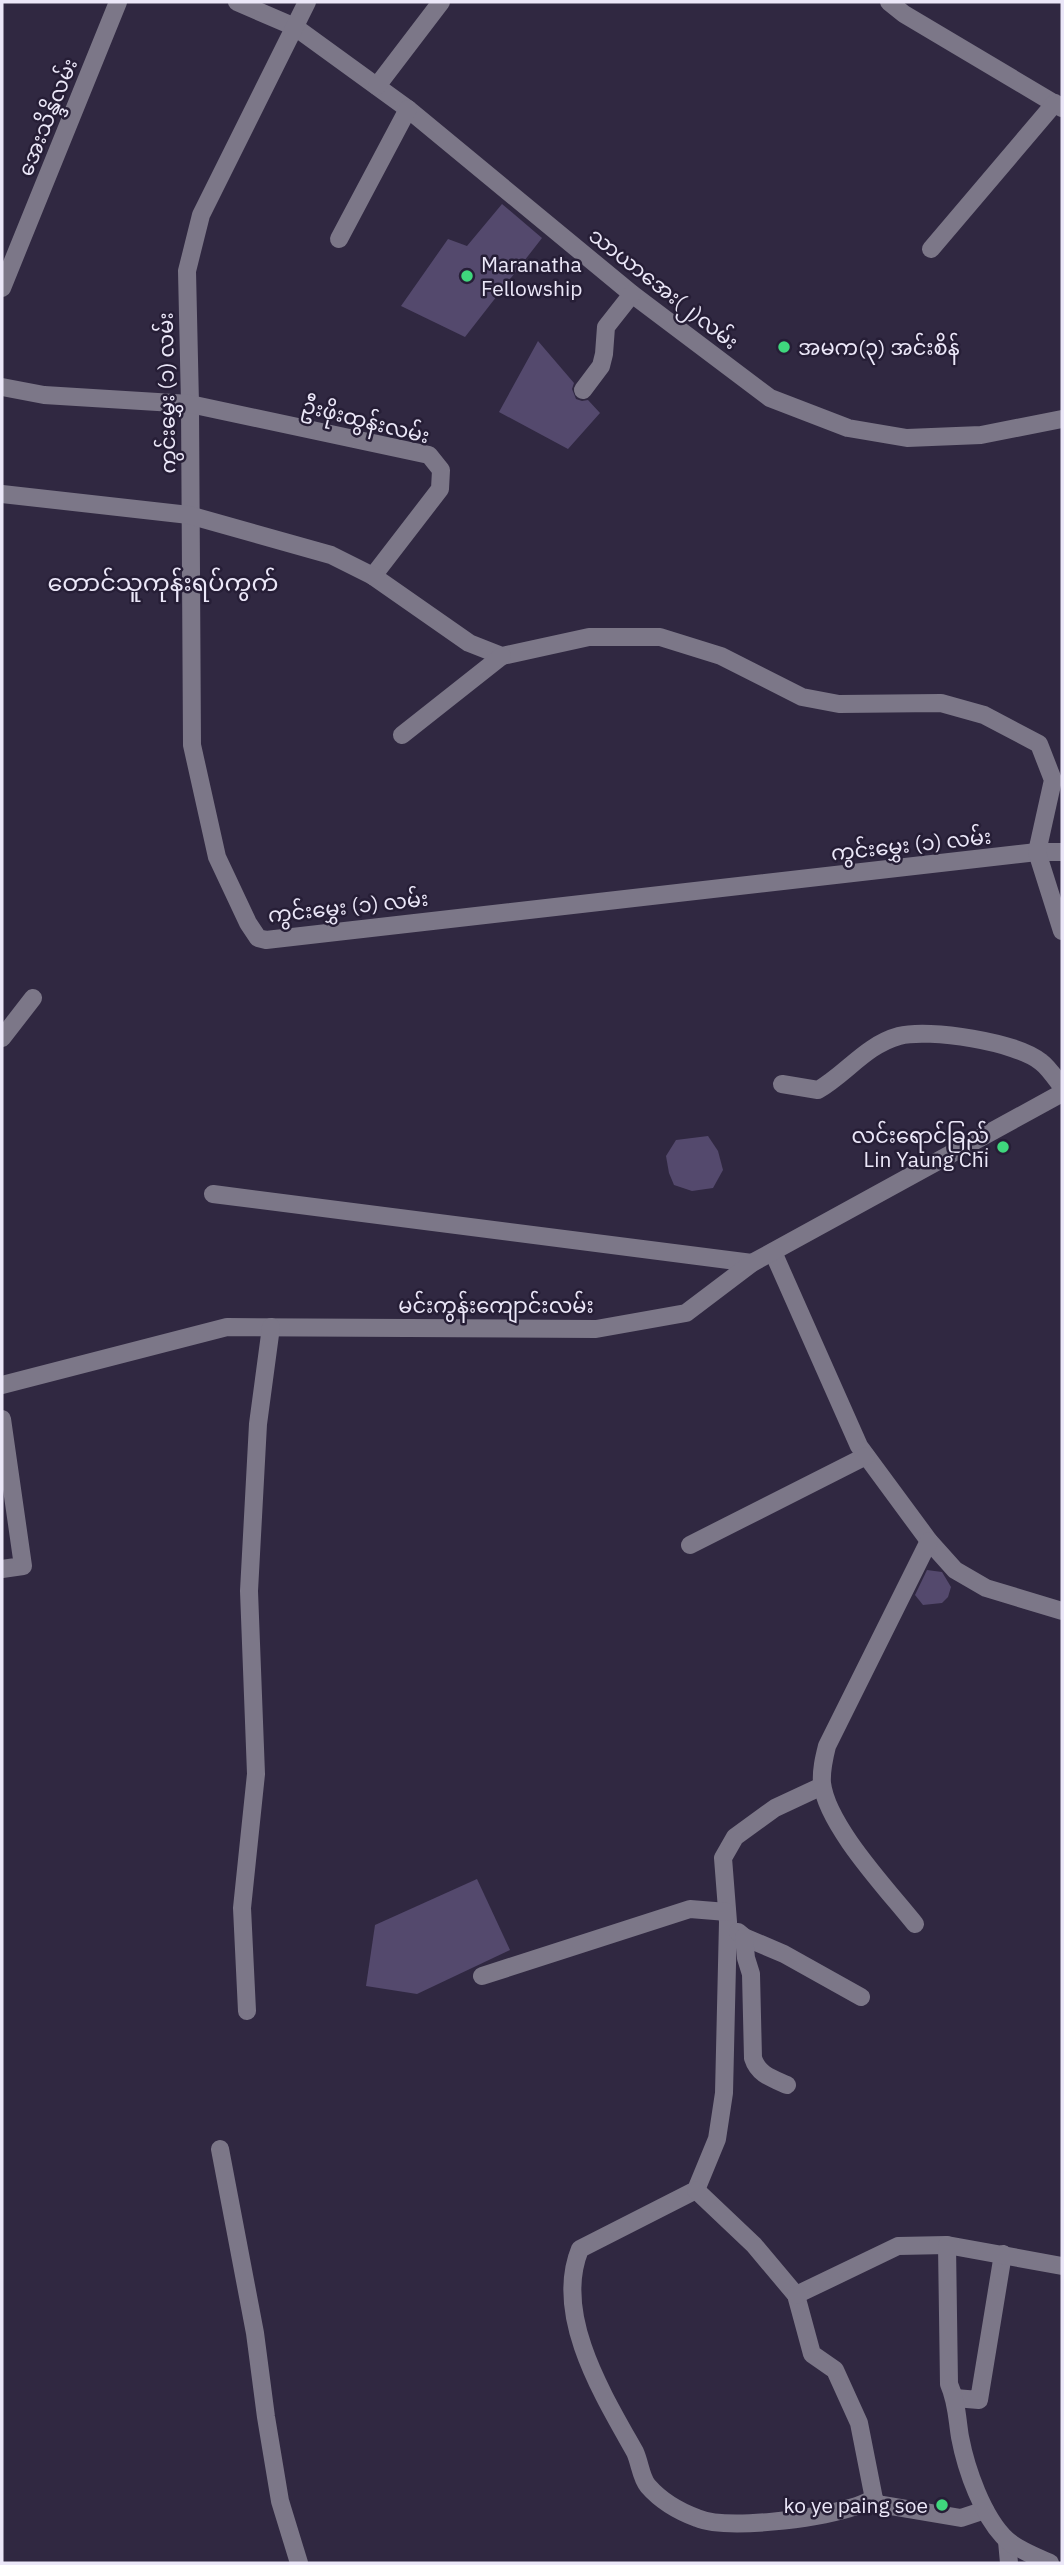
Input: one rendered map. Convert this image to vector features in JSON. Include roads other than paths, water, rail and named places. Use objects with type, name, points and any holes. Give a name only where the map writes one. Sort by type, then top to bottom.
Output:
[{"type":"street","name":"အေးသိန္ဒိလမ်း","points":[[2,289],[118,2]]},
{"type":"street","name":"သာယာအေး(၂)လမ်း","points":[[237,2],[295,27],[408,109],[632,294],[770,398],[848,428],[907,438],[981,435],[1062,419]]},
{"type":"street","name":"ကွင်းမွှေး (၁) လမ်း","points":[[307,2],[201,215],[187,271],[192,745],[217,857],[248,923],[258,937],[266,940],[1037,852]]},
{"type":"street","points":[[377,86],[441,2]]},
{"type":"street","points":[[889,2],[904,14],[1058,105],[931,249]]},
{"type":"street","points":[[340,239],[408,109]]},
{"type":"street","points":[[583,390],[601,366],[606,327],[632,294]]},
{"type":"street","name":"ဦးဖိုးထွန်းလမ်း","points":[[2,387],[44,395],[190,404],[429,455],[441,470],[440,489],[373,576]]},
{"type":"street","points":[[2,494],[189,515],[331,555],[373,576],[469,643],[502,656]]},
{"type":"street","points":[[402,735],[502,656],[589,637],[660,638],[721,656],[802,697],[839,704],[941,703],[984,715],[1039,744],[1053,780],[1037,852],[1062,931]]},
{"type":"street","points":[[1037,852],[1062,852]]},
{"type":"street","points":[[2,1038],[33,998]]},
{"type":"street","points":[[782,1084],[818,1090],[835,1080],[863,1054],[899,1036],[934,1034],[976,1039],[1020,1051],[1041,1062],[1062,1087]]},
{"type":"street","name":"မင်းကွန်းကျောင်းလမ်း","points":[[2,1385],[227,1327],[596,1329],[686,1313],[752,1263],[1062,1093]]},
{"type":"street","points":[[213,1194],[752,1263]]},
{"type":"street","points":[[773,1252],[859,1446],[929,1541],[955,1570],[986,1588],[1062,1611]]},
{"type":"street","points":[[247,2011],[242,1908],[256,1774],[249,1591],[258,1424],[271,1327]]},
{"type":"street","points":[[2,1419],[23,1566],[2,1569]]},
{"type":"street","points":[[690,1545],[866,1457]]},
{"type":"street","points":[[915,1924],[843,1832],[822,1786],[821,1769],[827,1746],[929,1541]]},
{"type":"street","points":[[822,1786],[775,1808],[735,1837],[723,1858],[727,1917],[724,2094],[718,2139],[696,2190],[580,2249],[573,2265],[573,2309],[590,2370],[639,2461],[645,2483],[662,2501],[700,2520],[726,2522],[780,2520],[850,2508],[874,2499]]},
{"type":"street","points":[[482,1976],[690,1909],[727,1917],[744,1937],[784,1954],[861,1997]]},
{"type":"street","points":[[744,1937],[751,1975],[753,2058],[756,2068],[762,2073],[787,2085]]},
{"type":"street","points":[[220,2149],[256,2333],[280,2501],[299,2563]]},
{"type":"street","points":[[696,2190],[754,2245],[796,2295],[812,2354],[835,2370],[859,2423],[877,2504],[961,2518],[985,2510]]},
{"type":"street","points":[[796,2295],[898,2246],[947,2245],[1062,2266]]},
{"type":"street","points":[[947,2245],[949,2385],[955,2398],[961,2440],[973,2482],[985,2510],[1007,2541],[1050,2563]]},
{"type":"street","points":[[955,2398],[979,2400],[1003,2254]]},
{"type":"street","points":[[1007,2541],[1009,2563]]},
{"type":"place","name":"Maranatha Fellowship","points":[[467,276]]},
{"type":"place","name":"အမက(၃) အင်းစိန်","points":[[784,347]]},
{"type":"place","name":"လင်းရောင်ခြည် Lin Yaung Chi","points":[[1003,1147]]},
{"type":"place","name":"ko ye paing soe","points":[[942,2505]]},
{"type":"district","name":"တောင်သူကုန်းရပ်ကွက်","points":[[163,582]]}]
